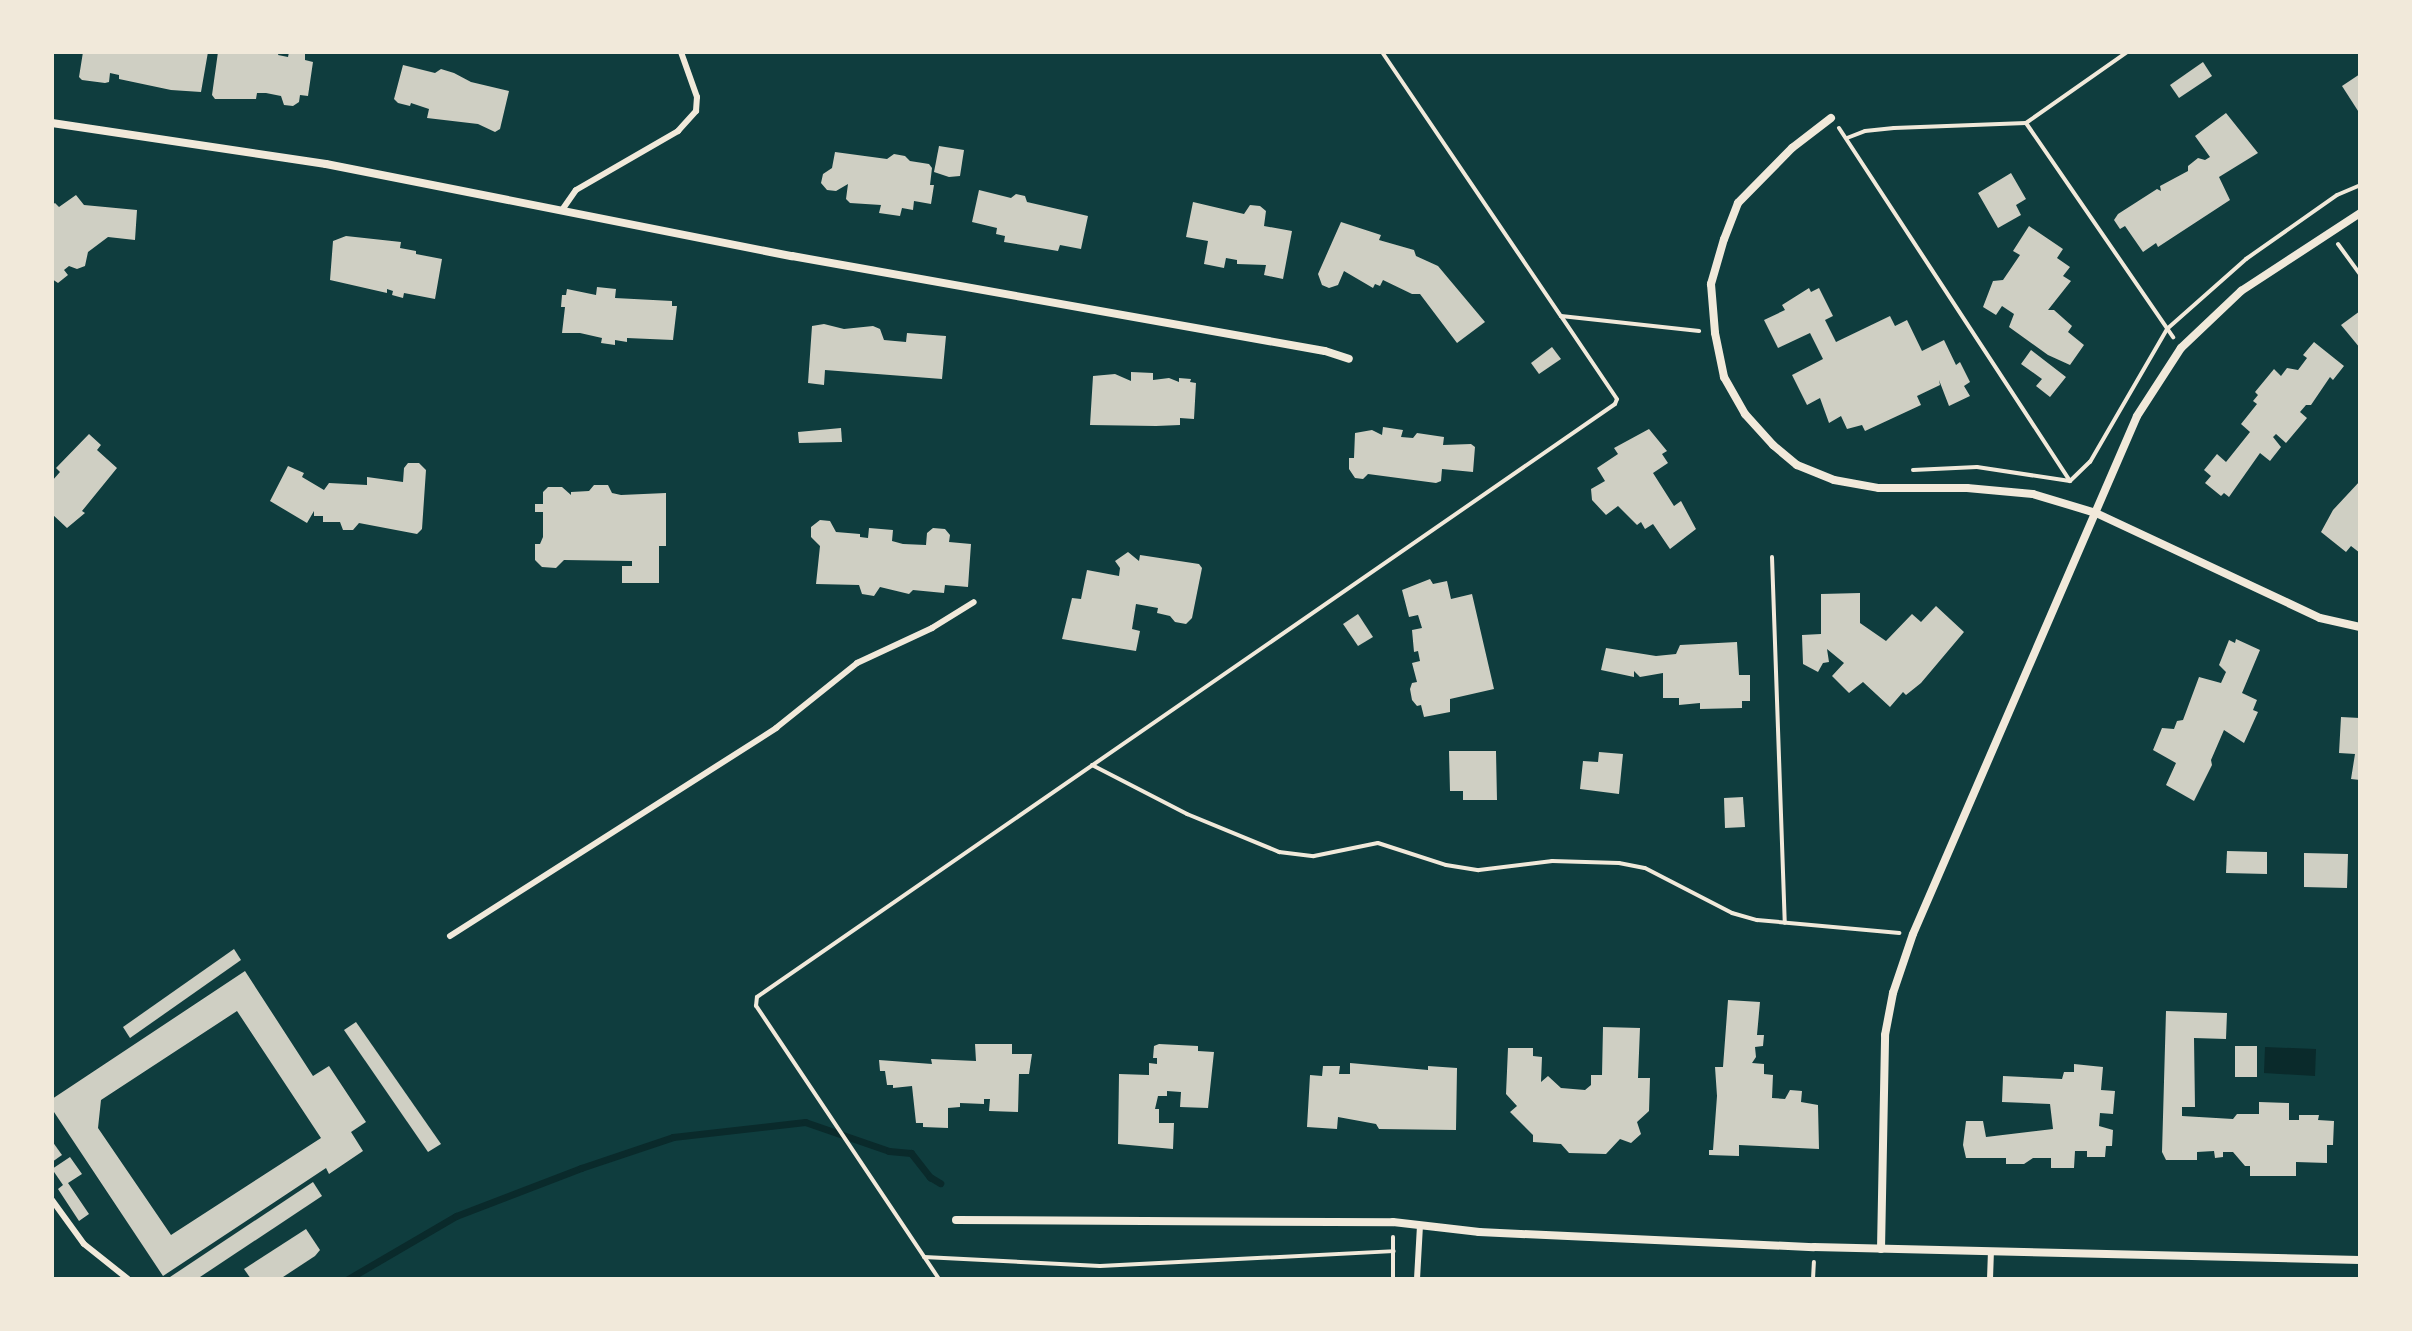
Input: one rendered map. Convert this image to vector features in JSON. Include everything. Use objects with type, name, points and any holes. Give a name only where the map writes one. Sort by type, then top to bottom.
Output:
[{"type":"street","points":[[1831,118],[1792,148],[1738,203],[1711,284],[1715,333],[1724,377],[1745,414],[1797,465],[1849,483],[1879,488],[1967,488],[2033,494],[2096,513],[2320,618],[2360,627]]},
{"type":"street","points":[[52,123],[326,164],[792,256],[1310,348],[1349,359]]},
{"type":"street","points":[[1881,1249],[1885,1035],[1893,993],[1913,934],[2137,416],[2181,348],[2241,291],[2360,213]]},
{"type":"street","points":[[956,1220],[1393,1222],[1479,1232],[1881,1249],[2360,1260]]},
{"type":"lane","points":[[562,210],[576,190],[678,131],[696,111],[697,97],[681,52]]},
{"type":"lane","points":[[450,936],[776,728],[857,663],[932,628],[974,602]]},
{"type":"lane","points":[[52,1200],[84,1244],[128,1279]]},
{"type":"lane","points":[[1417,1279],[1420,1226]]},
{"type":"lane","points":[[1990,1279],[1991,1252]]},
{"type":"path","points":[[939,1279],[756,1006],[757,997],[1615,404],[1617,399],[1382,52]]},
{"type":"path","points":[[1847,138],[1865,131],[1894,128],[2026,123],[2127,52]]},
{"type":"path","points":[[1831,118],[2070,481]]},
{"type":"path","points":[[2026,123],[2181,348]]},
{"type":"path","points":[[2070,481],[2090,462],[2167,329],[2246,259],[2337,195],[2360,185]]},
{"type":"path","points":[[2330,232],[2360,274]]},
{"type":"path","points":[[1561,316],[1715,333]]},
{"type":"path","points":[[1913,470],[1977,467],[2070,481]]},
{"type":"path","points":[[1772,557],[1785,923]]},
{"type":"path","points":[[1092,765],[1187,814],[1279,852],[1314,856],[1378,843],[1446,865],[1479,870],[1552,861],[1619,863],[1645,868],[1732,913],[1785,923],[1913,934]]},
{"type":"path","points":[[1393,1222],[1393,1279]]},
{"type":"path","points":[[924,1257],[1100,1266],[1394,1251]]},
{"type":"water","points":[[2265,1047],[2316,1049],[2315,1076],[2264,1073]]},
{"type":"building","points":[[83,52],[208,52],[201,92],[171,90],[119,79],[119,75],[110,73],[109,82],[105,83],[82,80],[79,77]]},
{"type":"building","points":[[218,52],[279,52],[278,55],[288,57],[289,52],[305,54],[305,60],[313,62],[308,96],[300,95],[299,102],[293,106],[284,105],[281,96],[266,93],[257,93],[256,99],[215,99],[212,95]]},
{"type":"building","points":[[2203,62],[2212,76],[2179,98],[2170,85]]},
{"type":"building","points":[[403,65],[435,73],[441,69],[471,82],[509,91],[500,129],[495,132],[478,124],[427,118],[429,109],[411,103],[410,106],[398,103],[394,99]]},
{"type":"building","points":[[2360,74],[2360,114],[2342,86]]},
{"type":"building","points":[[2226,113],[2258,153],[2219,177],[2230,200],[2158,247],[2156,243],[2143,252],[2125,226],[2120,229],[2114,220],[2118,214],[2157,189],[2161,191],[2160,186],[2188,171],[2188,166],[2198,158],[2205,160],[2210,157],[2195,136]]},
{"type":"building","points":[[939,146],[964,150],[960,176],[949,177],[934,172]]},
{"type":"building","points":[[835,152],[887,159],[894,154],[929,164],[932,168],[930,185],[934,185],[931,204],[914,201],[913,210],[902,208],[900,216],[879,213],[881,205],[850,203],[846,199],[848,184],[836,191],[827,190],[821,183],[823,174],[832,168]]},
{"type":"building","points":[[2011,173],[2026,199],[2016,205],[2021,215],[1998,228],[1978,193]]},
{"type":"building","points":[[979,190],[1011,198],[1016,194],[1025,196],[1027,202],[1088,216],[1081,249],[1060,245],[1058,251],[1004,242],[1005,236],[996,234],[997,228],[972,222]]},
{"type":"building","points":[[76,195],[84,205],[137,210],[135,240],[108,237],[88,252],[85,266],[77,269],[69,266],[64,270],[68,275],[58,283],[52,279],[52,205],[55,203],[59,207]]},
{"type":"building","points":[[1193,202],[1244,214],[1250,205],[1260,206],[1266,211],[1264,226],[1292,231],[1283,279],[1264,275],[1266,265],[1237,264],[1237,260],[1226,258],[1224,268],[1204,264],[1208,241],[1186,237]]},
{"type":"building","points":[[1341,222],[1381,235],[1379,240],[1414,250],[1416,256],[1438,266],[1485,322],[1457,343],[1420,294],[1412,294],[1383,280],[1380,286],[1375,284],[1373,288],[1344,271],[1338,285],[1329,288],[1322,285],[1318,274]]},
{"type":"building","points":[[2029,226],[2063,249],[2057,258],[2070,267],[2063,276],[2071,281],[2048,310],[2054,310],[2072,326],[2068,332],[2084,345],[2070,365],[2048,355],[2009,327],[2014,314],[2002,306],[1996,315],[1983,307],[1993,281],[2003,280],[2020,255],[2013,251]]},
{"type":"building","points":[[346,236],[401,242],[400,248],[442,259],[435,299],[404,293],[403,298],[392,295],[393,291],[387,289],[387,293],[330,280],[333,241]]},
{"type":"building","points":[[597,287],[616,289],[615,298],[672,301],[672,306],[677,306],[673,340],[627,338],[627,342],[615,340],[615,345],[601,343],[602,338],[580,333],[562,333],[565,307],[561,307],[562,295],[566,295],[567,289],[596,295]]},
{"type":"building","points":[[1809,288],[1811,292],[1819,288],[1833,316],[1825,320],[1836,342],[1890,316],[1895,326],[1907,320],[1922,351],[1944,340],[1956,365],[1960,362],[1970,382],[1964,386],[1970,396],[1949,406],[1939,380],[1940,385],[1917,396],[1921,405],[1865,431],[1862,425],[1847,429],[1841,416],[1829,423],[1820,398],[1807,405],[1792,375],[1823,359],[1810,333],[1778,348],[1764,320],[1785,310],[1782,305]]},
{"type":"building","points":[[2360,311],[2360,348],[2341,325]]},
{"type":"building","points":[[824,324],[844,329],[873,326],[880,329],[884,340],[906,342],[907,333],[946,336],[942,379],[825,370],[824,385],[808,383],[812,326]]},
{"type":"building","points":[[2314,342],[2344,366],[2333,380],[2330,377],[2311,405],[2306,405],[2300,412],[2307,418],[2286,443],[2276,434],[2273,437],[2281,447],[2270,461],[2260,453],[2229,497],[2224,493],[2221,496],[2205,483],[2211,476],[2204,470],[2217,454],[2226,462],[2250,432],[2241,424],[2257,404],[2253,401],[2258,395],[2255,392],[2274,369],[2281,376],[2287,368],[2298,370],[2307,358],[2303,355]]},
{"type":"building","points":[[1552,347],[1561,359],[1539,374],[1531,363]]},
{"type":"building","points":[[2031,350],[2066,377],[2050,397],[2036,386],[2042,379],[2021,364]]},
{"type":"building","points":[[1131,372],[1153,373],[1153,380],[1169,378],[1179,382],[1179,378],[1191,379],[1190,382],[1196,383],[1194,419],[1180,418],[1180,425],[1090,425],[1093,376],[1115,374],[1131,381]]},
{"type":"building","points":[[1383,427],[1403,430],[1401,437],[1413,438],[1417,433],[1444,437],[1443,445],[1471,444],[1475,447],[1473,472],[1442,469],[1441,481],[1436,483],[1368,474],[1363,479],[1355,478],[1349,469],[1349,458],[1354,458],[1355,433],[1372,430],[1382,435]]},
{"type":"building","points":[[841,428],[842,442],[799,443],[798,432]]},
{"type":"building","points":[[1649,429],[1667,451],[1662,454],[1668,463],[1653,473],[1674,506],[1681,501],[1696,529],[1670,549],[1653,524],[1645,529],[1641,522],[1637,525],[1618,506],[1606,515],[1592,500],[1591,489],[1605,481],[1597,468],[1618,454],[1614,448]]},
{"type":"building","points":[[89,434],[101,445],[97,450],[117,468],[82,511],[85,513],[67,528],[52,514],[52,481],[60,472],[56,468]]},
{"type":"building","points":[[408,463],[419,463],[426,470],[422,529],[417,534],[359,523],[353,530],[343,530],[340,522],[323,522],[323,516],[314,516],[314,511],[307,523],[270,501],[288,466],[304,473],[302,477],[324,490],[329,483],[367,485],[367,477],[403,482],[404,468]]},
{"type":"building","points":[[2360,481],[2360,553],[2351,546],[2346,552],[2321,532],[2333,510]]},
{"type":"building","points":[[594,485],[608,485],[612,493],[621,495],[666,493],[666,546],[659,546],[659,583],[622,583],[622,566],[632,566],[632,561],[564,560],[556,568],[542,567],[535,560],[535,544],[540,544],[543,537],[543,512],[535,512],[535,504],[543,504],[543,492],[548,487],[562,487],[571,495],[571,492],[589,491]]},
{"type":"building","points":[[820,520],[830,521],[836,532],[860,534],[860,537],[868,538],[869,528],[893,530],[892,541],[903,544],[926,545],[927,533],[933,528],[945,529],[950,535],[949,542],[971,544],[968,587],[945,585],[944,593],[913,590],[909,594],[880,587],[874,596],[862,594],[859,585],[816,584],[820,546],[811,537],[811,527]]},
{"type":"building","points":[[1128,552],[1139,561],[1140,555],[1199,564],[1202,568],[1192,618],[1186,624],[1175,622],[1170,616],[1157,613],[1158,608],[1136,604],[1132,629],[1140,631],[1136,651],[1062,639],[1072,598],[1081,599],[1087,570],[1119,576],[1120,568],[1115,561]]},
{"type":"building","points":[[1430,579],[1433,584],[1447,581],[1451,599],[1472,594],[1494,689],[1450,699],[1450,712],[1424,717],[1421,705],[1417,706],[1412,700],[1410,689],[1412,683],[1417,682],[1412,663],[1420,661],[1418,651],[1414,652],[1412,630],[1422,628],[1418,615],[1409,617],[1402,590]]},
{"type":"building","points":[[1860,593],[1860,623],[1886,641],[1912,614],[1921,622],[1936,606],[1964,632],[1921,683],[1906,695],[1903,692],[1890,707],[1863,682],[1849,693],[1832,676],[1844,663],[1827,649],[1829,662],[1823,663],[1818,672],[1803,664],[1802,635],[1821,634],[1821,594]]},
{"type":"building","points":[[1358,614],[1373,637],[1358,646],[1343,624]]},
{"type":"building","points":[[2236,639],[2260,650],[2242,693],[2257,700],[2253,710],[2258,712],[2244,743],[2224,730],[2211,760],[2212,765],[2194,801],[2166,785],[2176,763],[2153,750],[2162,728],[2174,729],[2177,721],[2183,720],[2199,677],[2221,683],[2226,672],[2219,665],[2229,640],[2235,643]]},
{"type":"building","points":[[1737,642],[1739,675],[1750,675],[1750,701],[1742,701],[1742,708],[1700,709],[1700,703],[1679,705],[1679,698],[1663,698],[1663,673],[1640,677],[1634,671],[1634,677],[1601,670],[1606,648],[1656,656],[1676,654],[1680,645]]},
{"type":"building","points":[[2341,717],[2360,718],[2360,780],[2351,779],[2355,754],[2339,753]]},
{"type":"building","points":[[1449,751],[1496,751],[1497,800],[1463,800],[1463,791],[1450,791]]},
{"type":"building","points":[[1599,752],[1623,754],[1619,794],[1580,789],[1583,761],[1598,762]]},
{"type":"building","points":[[1743,797],[1745,827],[1725,828],[1724,798]]},
{"type":"building","points":[[2227,851],[2267,852],[2267,874],[2226,873]]},
{"type":"building","points":[[2304,853],[2348,854],[2347,888],[2304,887]]},
{"type":"building","points":[[234,949],[241,960],[130,1038],[123,1027]]},
{"type":"building","points":[[245,971],[313,1076],[329,1066],[366,1122],[351,1132],[363,1151],[329,1174],[326,1168],[163,1276],[52,1109],[52,1099]],"holes":[[[237,1011],[321,1138],[171,1235],[98,1128],[101,1100]]]},
{"type":"building","points":[[1728,1000],[1760,1002],[1757,1035],[1764,1035],[1763,1046],[1755,1047],[1756,1057],[1752,1063],[1764,1064],[1764,1074],[1773,1075],[1772,1098],[1785,1099],[1790,1090],[1802,1091],[1801,1102],[1818,1105],[1819,1149],[1739,1145],[1739,1156],[1709,1155],[1709,1150],[1713,1150],[1717,1096],[1715,1067],[1723,1067]]},
{"type":"building","points":[[2166,1011],[2227,1013],[2226,1039],[2194,1038],[2195,1107],[2182,1107],[2182,1116],[2233,1119],[2237,1114],[2259,1114],[2259,1102],[2289,1103],[2289,1120],[2299,1120],[2299,1115],[2319,1115],[2318,1120],[2334,1121],[2333,1145],[2327,1145],[2327,1163],[2296,1162],[2296,1176],[2250,1176],[2250,1166],[2245,1166],[2233,1152],[2223,1152],[2223,1157],[2215,1158],[2214,1151],[2197,1152],[2197,1160],[2166,1160],[2162,1152]]},
{"type":"building","points":[[356,1022],[441,1144],[428,1152],[344,1030]]},
{"type":"building","points":[[1603,1027],[1640,1028],[1638,1078],[1650,1078],[1649,1111],[1637,1122],[1641,1134],[1631,1143],[1620,1139],[1606,1154],[1569,1153],[1561,1144],[1533,1142],[1533,1135],[1510,1112],[1517,1106],[1506,1094],[1508,1048],[1533,1048],[1533,1056],[1542,1057],[1541,1082],[1548,1076],[1561,1088],[1585,1090],[1591,1085],[1591,1075],[1602,1075]]},
{"type":"building","points":[[975,1044],[1012,1044],[1012,1054],[1032,1054],[1029,1074],[1019,1074],[1018,1112],[989,1111],[990,1099],[984,1099],[984,1104],[960,1103],[960,1107],[948,1108],[948,1128],[923,1127],[923,1123],[916,1123],[912,1086],[893,1088],[893,1085],[887,1085],[885,1071],[880,1071],[879,1060],[932,1064],[931,1059],[976,1061]]},
{"type":"building","points":[[1154,1046],[1198,1046],[1198,1051],[1214,1052],[1208,1108],[1180,1107],[1181,1092],[1167,1091],[1167,1096],[1158,1096],[1155,1109],[1159,1109],[1159,1123],[1174,1123],[1173,1149],[1118,1144],[1119,1074],[1149,1075],[1149,1063],[1157,1064],[1157,1058],[1153,1058]]},
{"type":"building","points":[[2235,1046],[2257,1046],[2257,1077],[2235,1077]]},
{"type":"building","points":[[1350,1063],[1428,1070],[1428,1066],[1457,1068],[1456,1130],[1379,1129],[1376,1124],[1338,1117],[1337,1129],[1307,1127],[1310,1075],[1322,1076],[1323,1066],[1340,1066],[1339,1074],[1350,1074]]},
{"type":"building","points":[[2074,1064],[2103,1067],[2101,1090],[2115,1091],[2113,1114],[2100,1113],[2099,1126],[2113,1130],[2112,1146],[2106,1146],[2105,1157],[2087,1157],[2087,1151],[2075,1151],[2074,1168],[2051,1168],[2051,1158],[2006,1164],[2006,1158],[1966,1158],[1963,1145],[1966,1121],[1983,1121],[1986,1137],[2053,1129],[2050,1104],[2002,1102],[2003,1076],[2062,1079],[2064,1072],[2074,1072]]},
{"type":"building","points":[[52,1141],[62,1155],[52,1162]]},
{"type":"building","points":[[70,1157],[82,1174],[68,1183],[89,1214],[79,1221],[58,1189],[63,1185],[52,1169]]},
{"type":"building","points":[[313,1182],[322,1196],[197,1279],[167,1279]]},
{"type":"building","points":[[306,1229],[320,1250],[315,1256],[280,1279],[251,1279],[244,1269]]},
{"type":"waterway","points":[[348,1279],[456,1216],[673,1137],[805,1122],[889,1151],[911,1153],[930,1177],[940,1183]]}]
